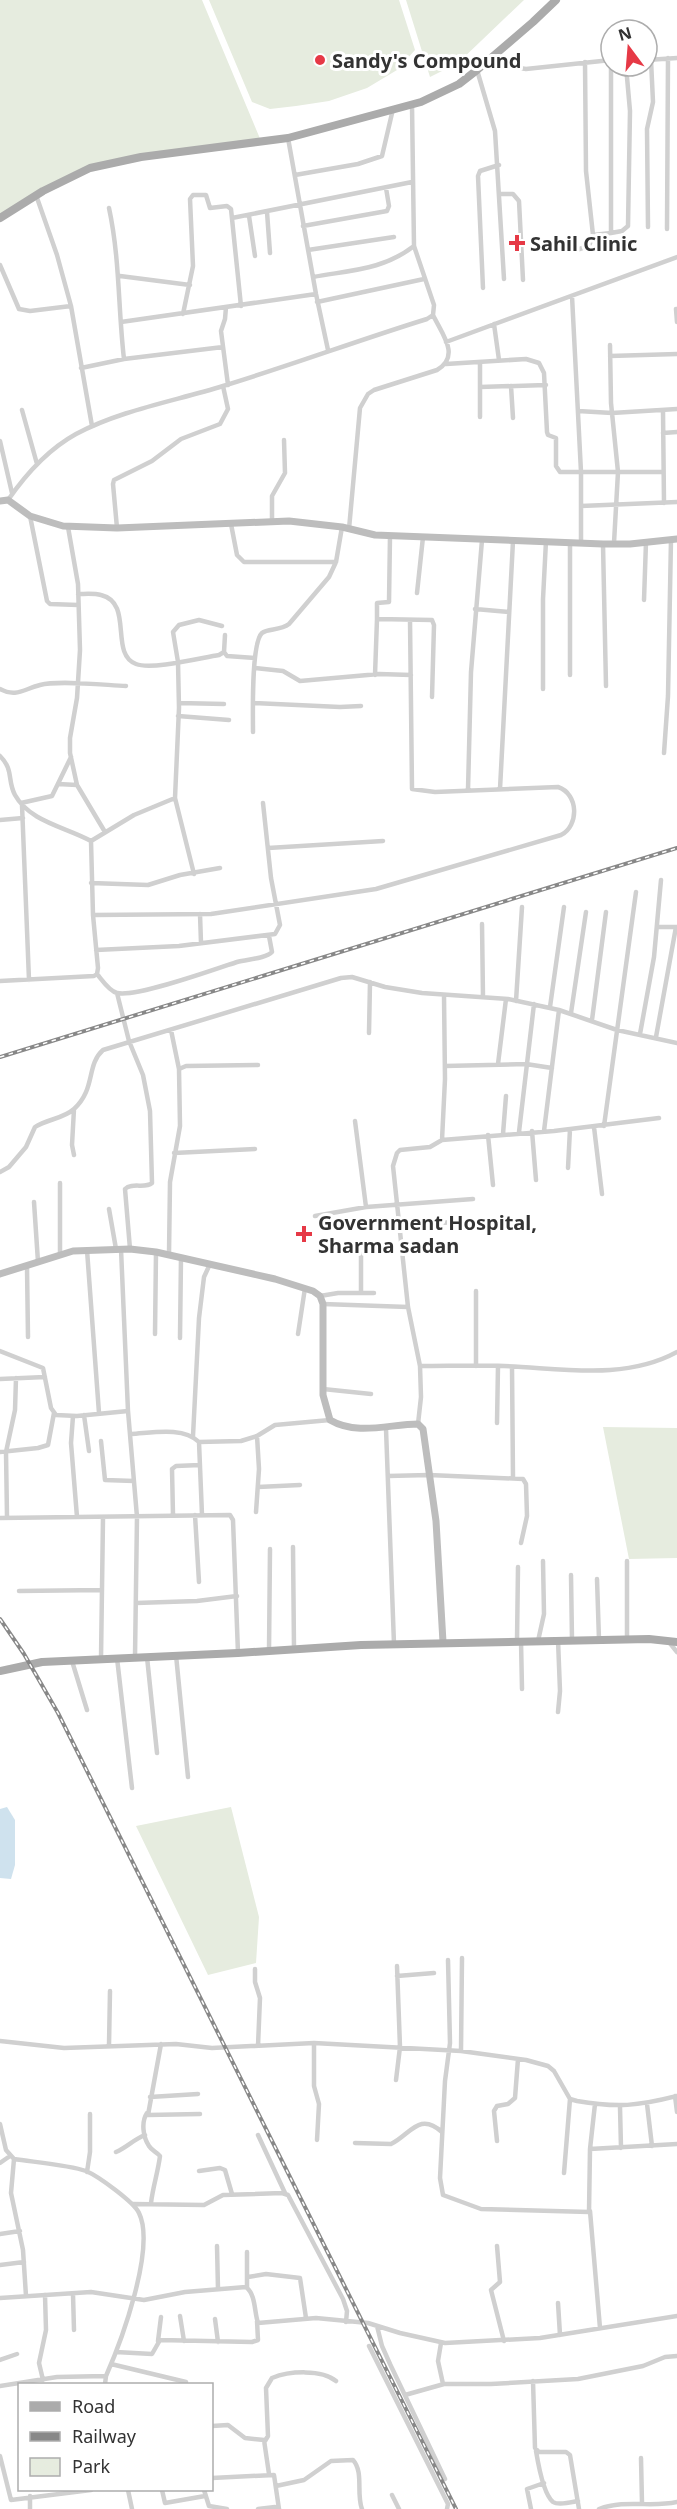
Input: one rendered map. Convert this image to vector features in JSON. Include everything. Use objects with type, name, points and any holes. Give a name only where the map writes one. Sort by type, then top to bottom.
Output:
[{"type":"main road","points":[[0,218],[36,195],[90,168],[131,159],[288,138],[412,105],[459,84],[556,0]]},
{"type":"main road","points":[[0,1671],[36,1663],[72,1660],[238,1653],[294,1648],[558,1640],[627,1639],[677,1642]]},
{"type":"street","points":[[494,55],[507,66],[516,69],[599,61]]},
{"type":"street","points":[[667,229],[668,58]]},
{"type":"street","points":[[659,59],[677,58]]},
{"type":"street","points":[[573,251],[589,246],[593,235],[586,171],[585,62]]},
{"type":"street","points":[[477,70],[493,121],[499,165],[504,279]]},
{"type":"street","points":[[611,78],[611,232]]},
{"type":"street","points":[[593,235],[622,231],[628,226],[630,111],[627,78]]},
{"type":"street","points":[[648,227],[647,129],[653,102],[651,78]]},
{"type":"street","points":[[412,105],[414,246],[434,305],[433,315],[450,353],[446,364]]},
{"type":"street","points":[[295,175],[358,164],[382,156],[393,110]]},
{"type":"street","points":[[288,138],[317,302],[328,350]]},
{"type":"street","points":[[483,288],[478,176],[480,171],[499,165]]},
{"type":"street","points":[[232,218],[412,182]]},
{"type":"street","points":[[303,226],[387,211],[389,206],[386,188]]},
{"type":"street","points":[[500,194],[515,195],[519,201],[523,280]]},
{"type":"street","points":[[36,195],[71,306],[92,426]]},
{"type":"street","points":[[183,314],[193,259],[190,197],[206,195],[210,208],[229,206],[241,306]]},
{"type":"street","points":[[109,208],[120,276],[124,359]]},
{"type":"street","points":[[267,212],[270,252]]},
{"type":"street","points":[[249,216],[255,256]]},
{"type":"street","points":[[308,250],[394,237]]},
{"type":"street","points":[[313,277],[378,266],[396,260],[414,246]]},
{"type":"street","points":[[446,342],[677,257]]},
{"type":"street","points":[[0,265],[19,309],[30,311],[71,306]]},
{"type":"street","points":[[120,276],[190,285]]},
{"type":"street","points":[[317,302],[424,279]]},
{"type":"street","points":[[121,322],[316,294]]},
{"type":"street","points":[[572,296],[581,472],[581,543]]},
{"type":"street","points":[[117,528],[114,480],[152,462],[182,439],[220,424],[228,409],[221,329],[226,308]]},
{"type":"street","points":[[676,309],[677,322]]},
{"type":"street","points":[[7,498],[37,464],[63,442],[92,426],[115,417],[226,386],[328,350],[427,319],[433,315]]},
{"type":"street","points":[[494,324],[499,360]]},
{"type":"street","points":[[610,345],[612,413],[618,472],[618,505],[614,543]]},
{"type":"street","points":[[81,368],[124,359],[223,347]]},
{"type":"street","points":[[610,356],[677,354]]},
{"type":"street","points":[[253,732],[255,658],[262,633],[281,629],[289,624],[329,577],[336,562],[345,528],[358,416],[363,402],[374,390],[437,370],[446,364],[526,359],[539,363],[544,373],[547,432],[557,441],[557,468],[560,472],[663,472]]},
{"type":"street","points":[[480,362],[480,417]]},
{"type":"street","points":[[480,387],[546,385]]},
{"type":"street","points":[[511,386],[513,418]]},
{"type":"street","points":[[578,411],[612,413],[677,409]]},
{"type":"street","points":[[22,410],[37,464]]},
{"type":"street","points":[[663,411],[664,503]]},
{"type":"street","points":[[663,434],[677,432]]},
{"type":"street","points":[[272,521],[272,496],[285,473],[284,440]]},
{"type":"street","points":[[0,441],[7,498],[30,516],[66,526],[117,528],[272,521],[345,528],[390,536],[603,544],[674,539],[664,753]]},
{"type":"street","points":[[581,506],[677,502]]},
{"type":"street","points":[[30,516],[47,602],[78,605]]},
{"type":"street","points":[[231,524],[237,555],[244,562],[336,562]]},
{"type":"street","points":[[66,526],[78,594],[80,650],[77,698],[70,726],[71,757],[77,785],[105,832]]},
{"type":"street","points":[[375,675],[376,603],[389,602],[390,536]]},
{"type":"street","points":[[417,592],[423,537]]},
{"type":"street","points":[[468,790],[471,672],[482,540]]},
{"type":"street","points":[[500,789],[513,541]]},
{"type":"street","points":[[543,689],[543,599],[546,541]]},
{"type":"street","points":[[570,542],[570,675]]},
{"type":"street","points":[[644,600],[646,542]]},
{"type":"street","points":[[603,544],[606,686]]},
{"type":"street","points":[[78,594],[103,595],[112,603],[120,619],[124,652],[129,661],[143,666],[219,655],[224,652]]},
{"type":"street","points":[[475,609],[509,612]]},
{"type":"street","points":[[377,619],[428,619],[433,622],[432,697]]},
{"type":"street","points":[[194,874],[175,798],[178,662],[174,632],[176,626],[203,620],[222,626]]},
{"type":"street","points":[[93,915],[200,914],[376,889],[561,835],[570,828],[574,808],[563,789],[524,787],[416,791],[411,787],[410,620]]},
{"type":"street","points":[[225,635],[224,652],[229,657],[255,658]]},
{"type":"street","points":[[255,668],[283,671],[300,681],[375,675],[411,675]]},
{"type":"street","points":[[0,689],[15,694],[44,684],[126,686]]},
{"type":"street","points":[[178,703],[224,704]]},
{"type":"street","points":[[253,703],[361,706]]},
{"type":"street","points":[[178,716],[229,720]]},
{"type":"street","points":[[0,756],[9,766],[14,793],[21,804],[33,814],[91,841]]},
{"type":"street","points":[[21,804],[52,796],[71,757]]},
{"type":"street","points":[[58,784],[77,785]]},
{"type":"street","points":[[91,841],[134,815],[175,798]]},
{"type":"street","points":[[96,950],[201,944],[269,936],[280,930],[263,803]]},
{"type":"street","points":[[21,804],[29,980]]},
{"type":"street","points":[[0,820],[23,818]]},
{"type":"street","points":[[91,841],[91,883],[97,974],[117,993],[129,1041],[143,1075],[150,1111],[152,1183],[149,1186],[128,1186],[124,1189],[130,1249]]},
{"type":"street","points":[[268,848],[383,841]]},
{"type":"street","points":[[91,883],[143,885],[220,868]]},
{"type":"street","points":[[640,1034],[648,1001],[662,880]]},
{"type":"street","points":[[604,1126],[636,892]]},
{"type":"street","points":[[516,1000],[522,907]]},
{"type":"street","points":[[550,1007],[564,907]]},
{"type":"street","points":[[571,1013],[586,912]]},
{"type":"street","points":[[592,1020],[606,912]]},
{"type":"street","points":[[200,914],[201,944]]},
{"type":"street","points":[[482,924],[483,997]]},
{"type":"street","points":[[656,1037],[676,927],[658,927]]},
{"type":"street","points":[[117,993],[177,982],[269,955],[272,952],[269,936]]},
{"type":"street","points":[[0,981],[97,974]]},
{"type":"street","points":[[0,1172],[9,1167],[26,1147],[37,1125],[74,1109],[92,1081],[95,1058],[103,1050],[341,978],[352,977],[398,990],[516,1000],[571,1013],[617,1030],[677,1043]]},
{"type":"street","points":[[369,1033],[370,982]]},
{"type":"street","points":[[442,1140],[445,1066],[444,994]]},
{"type":"street","points":[[498,1064],[506,999]]},
{"type":"street","points":[[519,1132],[534,1004]]},
{"type":"street","points":[[544,1131],[559,1010]]},
{"type":"street","points":[[170,1254],[170,1182],[180,1126],[179,1069],[171,1030]]},
{"type":"street","points":[[445,1066],[526,1064],[552,1068]]},
{"type":"street","points":[[179,1069],[186,1066],[258,1065]]},
{"type":"street","points":[[503,1134],[506,1096]]},
{"type":"street","points":[[74,1109],[72,1145],[74,1155]]},
{"type":"street","points":[[443,1642],[439,1552],[424,1433],[418,1424],[421,1397],[420,1366],[408,1307],[396,1205],[393,1166],[397,1153],[404,1149],[430,1147],[442,1140],[604,1126],[659,1118]]},
{"type":"street","points":[[355,1121],[366,1208]]},
{"type":"street","points":[[594,1127],[602,1194]]},
{"type":"street","points":[[568,1168],[570,1129]]},
{"type":"street","points":[[532,1131],[536,1180]]},
{"type":"street","points":[[488,1135],[493,1185]]},
{"type":"street","points":[[174,1153],[255,1149]]},
{"type":"street","points":[[60,1183],[60,1256]]},
{"type":"street","points":[[315,1216],[366,1208],[473,1199]]},
{"type":"street","points":[[34,1202],[39,1263]]},
{"type":"street","points":[[110,1209],[118,1249],[137,1517],[135,1657]]},
{"type":"street","points":[[400,1228],[468,1220]]},
{"type":"street","points":[[0,1274],[87,1250],[130,1249],[170,1254],[275,1279],[304,1288],[320,1296],[338,1293],[375,1293]]},
{"type":"street","points":[[87,1250],[99,1413]]},
{"type":"street","points":[[155,1334],[156,1252]]},
{"type":"street","points":[[361,1254],[362,1293]]},
{"type":"street","points":[[180,1338],[181,1257]]},
{"type":"street","points":[[193,1436],[198,1318],[204,1277],[210,1264]]},
{"type":"street","points":[[27,1267],[28,1337]]},
{"type":"street","points":[[298,1334],[304,1288]]},
{"type":"street","points":[[476,1292],[476,1366]]},
{"type":"street","points":[[320,1296],[323,1304],[323,1389],[330,1420]]},
{"type":"street","points":[[323,1304],[408,1307]]},
{"type":"street","points":[[0,1352],[43,1368],[54,1413],[48,1445],[3,1452]]},
{"type":"street","points":[[420,1366],[498,1366],[589,1371],[619,1369],[658,1361],[677,1352]]},
{"type":"street","points":[[497,1422],[498,1366]]},
{"type":"street","points":[[513,1367],[513,1478]]},
{"type":"street","points":[[0,1379],[45,1377]]},
{"type":"street","points":[[7,1517],[3,1452],[15,1410],[15,1378]]},
{"type":"street","points":[[323,1389],[371,1394]]},
{"type":"street","points":[[54,1413],[60,1417],[128,1411]]},
{"type":"street","points":[[84,1415],[89,1451]]},
{"type":"street","points":[[73,1416],[71,1443],[77,1517]]},
{"type":"street","points":[[199,1442],[230,1443],[257,1436],[275,1425],[330,1420],[343,1425],[386,1429],[418,1424]]},
{"type":"street","points":[[386,1429],[393,1567],[394,1644]]},
{"type":"street","points":[[131,1434],[167,1432],[193,1436],[199,1442],[202,1515]]},
{"type":"street","points":[[256,1512],[257,1436]]},
{"type":"street","points":[[100,1442],[105,1480],[134,1481]]},
{"type":"street","points":[[173,1515],[172,1469],[176,1466],[200,1465]]},
{"type":"street","points":[[388,1476],[429,1475],[523,1479],[526,1484],[527,1516],[521,1543]]},
{"type":"street","points":[[258,1487],[300,1485]]},
{"type":"street","points":[[0,1518],[103,1518],[226,1514],[232,1517],[238,1653]]},
{"type":"street","points":[[195,1515],[199,1582]]},
{"type":"street","points":[[101,1659],[103,1518]]},
{"type":"street","points":[[293,1547],[294,1648]]},
{"type":"street","points":[[269,1651],[270,1549]]},
{"type":"street","points":[[538,1641],[544,1614],[543,1561]]},
{"type":"street","points":[[627,1561],[627,1639]]},
{"type":"street","points":[[518,1567],[522,1689]]},
{"type":"street","points":[[571,1575],[572,1640]]},
{"type":"street","points":[[597,1579],[599,1640]]},
{"type":"street","points":[[19,1591],[102,1590]]},
{"type":"street","points":[[136,1603],[197,1601],[237,1596]]},
{"type":"street","points":[[558,1640],[560,1691],[558,1712]]},
{"type":"street","points":[[667,1640],[677,1652]]},
{"type":"street","points":[[176,1655],[188,1777]]},
{"type":"street","points":[[147,1656],[157,1753]]},
{"type":"street","points":[[117,1658],[132,1788]]},
{"type":"street","points":[[72,1660],[87,1710]]},
{"type":"street","points":[[461,2051],[462,1958]]},
{"type":"street","points":[[448,1960],[449,2051],[440,2183],[445,2196],[465,2201],[481,2209],[590,2211]]},
{"type":"street","points":[[396,2080],[400,2047],[397,1966]]},
{"type":"street","points":[[255,1969],[255,1982],[260,1998],[258,2046]]},
{"type":"street","points":[[397,1976],[434,1973]]},
{"type":"street","points":[[109,2045],[110,1991]]},
{"type":"street","points":[[0,2041],[64,2048],[160,2044],[200,2048],[314,2043],[461,2051],[540,2062],[551,2068],[570,2099],[564,2173]]},
{"type":"street","points":[[314,2043],[314,2086],[319,2104],[317,2140]]},
{"type":"street","points":[[151,2203],[152,2190],[158,2178],[160,2156],[150,2148],[143,2120],[147,2113],[160,2044]]},
{"type":"street","points":[[497,2141],[494,2111],[497,2106],[515,2098],[518,2059]]},
{"type":"street","points":[[150,2097],[198,2094]]},
{"type":"street","points":[[570,2099],[620,2107],[647,2104],[676,2096],[677,2112]]},
{"type":"street","points":[[594,2104],[590,2149],[590,2211],[600,2328]]},
{"type":"street","points":[[647,2104],[652,2146]]},
{"type":"street","points":[[620,2107],[621,2148]]},
{"type":"street","points":[[147,2113],[150,2116],[200,2114]]},
{"type":"street","points":[[87,2172],[90,2152],[90,2114]]},
{"type":"street","points":[[0,2124],[4,2143],[12,2158],[11,2193],[20,2231],[26,2296]]},
{"type":"street","points":[[355,2143],[391,2144],[410,2130],[423,2124],[433,2126],[442,2133]]},
{"type":"street","points":[[116,2152],[129,2141],[145,2135]]},
{"type":"street","points":[[258,2135],[285,2193],[290,2197],[343,2299],[347,2311],[346,2322]]},
{"type":"street","points":[[590,2149],[677,2144]]},
{"type":"street","points":[[0,2163],[12,2158],[87,2172],[133,2204],[141,2220],[143,2240],[137,2287],[105,2383]]},
{"type":"street","points":[[199,2171],[220,2168],[225,2170],[232,2194]]},
{"type":"street","points":[[133,2204],[204,2205],[218,2196],[285,2193]]},
{"type":"street","points":[[0,2234],[20,2231]]},
{"type":"street","points":[[217,2246],[218,2289]]},
{"type":"street","points":[[497,2246],[500,2282],[491,2290],[504,2341]]},
{"type":"street","points":[[158,2341],[258,2340],[253,2298],[248,2287],[247,2252]]},
{"type":"street","points":[[0,2265],[24,2262]]},
{"type":"street","points":[[248,2277],[266,2274],[300,2278],[306,2318]]},
{"type":"street","points":[[0,2298],[96,2293],[133,2300],[248,2287]]},
{"type":"street","points":[[73,2294],[74,2330]]},
{"type":"street","points":[[43,2380],[39,2363],[46,2330],[45,2295]]},
{"type":"street","points":[[558,2302],[560,2335]]},
{"type":"street","points":[[180,2316],[184,2341]]},
{"type":"street","points":[[257,2321],[275,2322],[306,2318],[346,2322],[377,2326],[441,2343],[504,2341],[560,2335],[677,2316]]},
{"type":"street","points":[[116,2352],[152,2354],[158,2341],[161,2317]]},
{"type":"street","points":[[215,2319],[218,2342]]},
{"type":"street","points":[[377,2326],[382,2346],[445,2479]]},
{"type":"street","points":[[441,2343],[438,2361],[443,2384]]},
{"type":"street","points":[[369,2346],[448,2505],[447,2509]]},
{"type":"street","points":[[0,2360],[17,2354]]},
{"type":"street","points":[[405,2395],[443,2384],[578,2379],[643,2366],[665,2357],[677,2356]]},
{"type":"street","points":[[111,2364],[186,2382]]},
{"type":"street","points":[[269,2474],[265,2441],[268,2436],[266,2388],[272,2378],[321,2373],[336,2381]]},
{"type":"street","points":[[22,2383],[106,2376]]},
{"type":"street","points":[[533,2381],[536,2451],[544,2483],[554,2502],[578,2502]]},
{"type":"street","points":[[0,2386],[18,2383]]},
{"type":"street","points":[[213,2426],[228,2425],[245,2438],[265,2441]]},
{"type":"street","points":[[536,2451],[566,2452],[570,2455],[579,2509]]},
{"type":"street","points":[[0,2457],[3,2483],[9,2499],[57,2492],[88,2491]]},
{"type":"street","points":[[641,2458],[642,2503]]},
{"type":"street","points":[[276,2486],[304,2480],[331,2461],[353,2460],[357,2466],[360,2484],[358,2498],[362,2509]]},
{"type":"street","points":[[213,2478],[274,2475],[279,2509],[258,2509]]},
{"type":"street","points":[[531,2509],[527,2489],[544,2483]]},
{"type":"street","points":[[128,2491],[132,2509]]},
{"type":"street","points":[[162,2491],[165,2503],[205,2496]]},
{"type":"street","points":[[204,2491],[211,2507],[227,2509]]},
{"type":"street","points":[[392,2495],[399,2509]]},
{"type":"street","points":[[30,2496],[30,2509]]},
{"type":"street","points":[[599,2509],[642,2503],[658,2506],[677,2502]]},
{"type":"green space","points":[[0,0],[202,0],[261,141],[90,168],[0,218]]},
{"type":"green space","name":"Sandy's Compound","points":[[209,0],[399,0],[415,50],[397,70],[367,88],[329,101],[270,109],[252,102]]},
{"type":"green space","points":[[406,0],[524,0],[458,63],[430,77]]},
{"type":"green space","points":[[603,1427],[677,1428],[677,1558],[629,1559]]},
{"type":"green space","points":[[231,1807],[259,1917],[256,1963],[208,1975],[136,1826]]},
{"type":"water","points":[[7,1807],[15,1820],[15,1865],[11,1879],[0,1878],[0,1809]]},
{"type":"railway","points":[[0,1057],[677,848]]},
{"type":"railway","points":[[0,1619],[24,1654],[58,1713],[456,2509]]},
{"type":"place","name":"Sandy's Compound","points":[[320,60]]},
{"type":"place","name":"Sahil Clinic","points":[[517,243]]},
{"type":"place","name":"Government Hospital, Sharma sadan","points":[[304,1234]]}]
